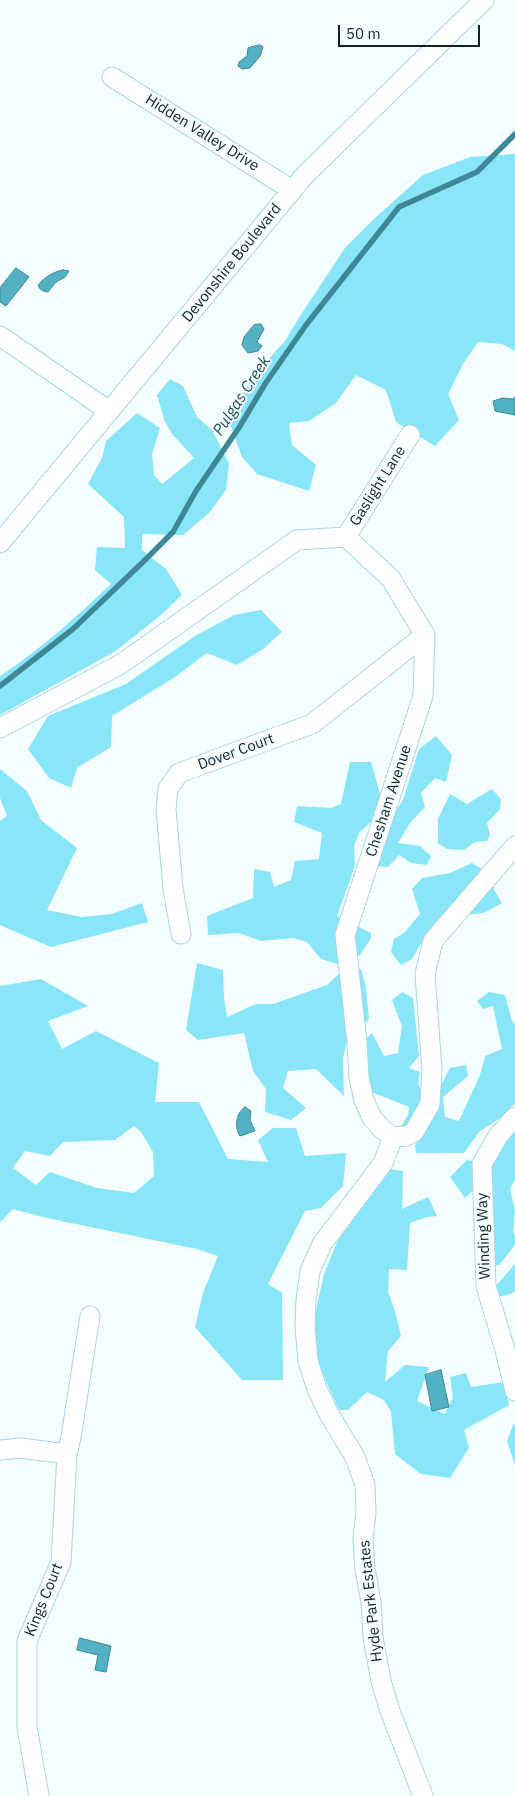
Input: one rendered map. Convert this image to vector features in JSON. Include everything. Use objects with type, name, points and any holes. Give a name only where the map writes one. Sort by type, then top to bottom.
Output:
[{"type":"street","name":"Devonshire Boulevard","points":[[0,544],[304,176],[484,0]]},
{"type":"street","name":"Hidden Valley Drive","points":[[112,77],[292,190]]},
{"type":"street","points":[[0,336],[109,411]]},
{"type":"street","name":"Gaslight Lane","points":[[346,537],[410,434]]},
{"type":"street","points":[[0,728],[121,664],[298,540],[346,537],[391,578],[426,635]]},
{"type":"street","name":"Dover Court","points":[[181,934],[173,889],[166,809],[168,789],[180,773],[312,724],[426,635]]},
{"type":"street","name":"Chesham Avenue","points":[[393,1137],[383,1130],[372,1118],[364,1100],[359,1078],[357,1042],[345,935],[423,696],[426,635]]},
{"type":"street","points":[[393,1137],[406,1136],[414,1132],[430,1104],[432,1070],[425,974],[433,941],[515,846]]},
{"type":"street","name":"Winding Way","points":[[515,1117],[498,1136],[482,1164],[486,1286],[515,1391]]},
{"type":"street","name":"Hyde Park Estates","points":[[393,1137],[382,1163],[322,1244],[310,1271],[305,1326],[308,1361],[317,1389],[329,1414],[355,1457],[365,1485],[366,1512],[363,1539],[371,1602],[373,1637],[381,1681],[390,1711],[423,1796]]},
{"type":"street","name":"Kings Court","points":[[39,1796],[27,1727],[27,1641],[61,1562],[66,1454],[72,1437],[90,1316]]},
{"type":"street","points":[[0,1450],[21,1448],[66,1454]]},
{"type":"shaded area","points":[[260,45],[263,47],[260,56],[250,68],[242,69],[238,66],[239,62],[247,56],[248,48]]},
{"type":"shaded area","points":[[515,154],[515,351],[502,344],[478,342],[463,364],[448,394],[459,420],[435,446],[396,422],[386,390],[356,375],[336,403],[309,421],[289,423],[292,445],[316,465],[309,491],[257,474],[242,457],[228,418],[255,374],[285,341],[345,248],[423,175],[470,157]]},
{"type":"shaded area","points":[[16,268],[29,277],[6,306],[0,302],[0,288]]},
{"type":"shaded area","points":[[63,270],[69,271],[48,292],[40,288],[38,285],[46,277]]},
{"type":"shaded area","points":[[261,324],[264,329],[257,342],[262,346],[258,351],[248,353],[242,345],[244,337],[254,325]]},
{"type":"shaded area","points":[[170,379],[183,386],[197,417],[212,430],[229,463],[226,490],[209,513],[183,535],[142,534],[142,550],[166,569],[182,595],[161,615],[116,651],[0,715],[0,676],[71,621],[111,584],[95,570],[97,547],[125,548],[124,517],[88,484],[102,458],[106,441],[137,413],[160,428],[152,454],[154,475],[162,484],[194,458],[173,435],[165,422],[157,395]]},
{"type":"shaded area","points":[[515,397],[515,415],[495,411],[493,401],[503,398],[513,399]]},
{"type":"shaded area","points":[[261,610],[282,632],[263,649],[237,665],[207,653],[175,677],[112,716],[111,747],[77,768],[71,788],[49,778],[28,749],[48,716],[126,684],[195,636],[234,615]]},
{"type":"shaded area","points":[[436,736],[452,755],[446,782],[435,778],[421,793],[425,807],[410,823],[398,843],[420,846],[431,856],[427,865],[411,863],[399,855],[388,867],[375,866],[389,822],[403,800],[419,749]]},
{"type":"shaded area","points":[[350,762],[371,762],[380,794],[374,819],[359,833],[354,846],[355,866],[337,916],[371,933],[371,938],[360,955],[337,964],[321,959],[307,942],[293,938],[261,941],[239,933],[208,935],[207,916],[253,898],[254,869],[270,872],[274,887],[291,880],[295,861],[319,859],[322,833],[294,822],[297,806],[331,808],[341,804]]},
{"type":"shaded area","points":[[0,769],[27,791],[41,820],[77,848],[47,910],[82,917],[112,914],[142,903],[148,922],[51,947],[0,925],[0,821],[7,816],[0,798]]},
{"type":"shaded area","points":[[492,789],[501,799],[500,809],[487,823],[490,835],[487,841],[475,842],[464,850],[447,849],[438,843],[438,819],[450,794],[467,804]]},
{"type":"shaded area","points":[[472,863],[485,871],[494,882],[494,890],[502,903],[484,913],[466,915],[453,906],[430,928],[412,959],[401,965],[391,952],[394,939],[404,933],[420,914],[412,889],[422,878],[450,873]]},
{"type":"shaded area","points":[[197,963],[223,970],[227,1017],[256,1004],[273,1004],[327,985],[342,971],[361,969],[366,988],[369,1019],[346,1044],[343,1059],[344,1096],[316,1069],[288,1071],[283,1088],[306,1108],[291,1120],[265,1112],[266,1089],[253,1071],[244,1033],[198,1040],[186,1030]]},
{"type":"shaded area","points":[[41,979],[88,1006],[48,1021],[62,1049],[96,1031],[159,1063],[155,1102],[199,1102],[228,1159],[268,1162],[258,1140],[273,1128],[296,1128],[305,1156],[346,1153],[343,1186],[321,1208],[305,1211],[268,1284],[282,1293],[283,1380],[242,1380],[195,1327],[203,1293],[218,1256],[197,1249],[47,1218],[13,1209],[0,1222],[0,986]],"holes":[[[134,1126],[141,1132],[153,1152],[154,1176],[134,1193],[97,1188],[50,1172],[36,1185],[13,1168],[25,1151],[50,1156],[63,1142],[115,1140]]]},
{"type":"shaded area","points":[[402,992],[413,998],[419,1056],[409,1068],[420,1072],[418,1084],[422,1091],[440,1087],[450,1068],[466,1065],[468,1076],[443,1097],[445,1117],[459,1121],[480,1075],[485,1056],[502,1049],[493,1006],[483,1009],[477,1001],[489,992],[505,995],[512,1021],[515,1024],[515,1103],[500,1118],[479,1132],[464,1153],[416,1153],[415,1145],[423,1136],[400,1128],[408,1115],[409,1107],[369,1091],[361,1044],[372,1033],[384,1056],[398,1053],[402,1026],[392,1000]]},
{"type":"shaded area","points":[[245,1107],[251,1111],[250,1120],[255,1131],[240,1136],[237,1129],[237,1120]]},
{"type":"shaded area","points":[[515,1124],[515,1180],[510,1188],[515,1211],[513,1231],[515,1245],[499,1265],[490,1265],[491,1189],[472,1191],[465,1198],[450,1177],[467,1160],[488,1164]]},
{"type":"shaded area","points":[[390,1169],[403,1171],[402,1209],[428,1197],[437,1216],[427,1217],[410,1223],[407,1270],[389,1269],[388,1292],[401,1336],[388,1351],[385,1382],[405,1365],[429,1367],[417,1401],[445,1414],[453,1397],[450,1377],[466,1373],[471,1387],[504,1382],[509,1405],[464,1430],[469,1448],[450,1478],[421,1474],[395,1454],[391,1412],[384,1400],[367,1392],[348,1410],[339,1410],[316,1359],[315,1315],[324,1274],[338,1240]]},
{"type":"shaded area","points":[[515,1264],[515,1291],[511,1294],[497,1297],[494,1288]]},
{"type":"shaded area","points":[[441,1370],[449,1407],[432,1411],[425,1375]]},
{"type":"shaded area","points":[[515,1424],[515,1465],[507,1441]]},
{"type":"shaded area","points":[[80,1638],[111,1646],[106,1672],[95,1670],[98,1655],[77,1650]]},
{"type":"waterway","name":"Pulgas Creek","points":[[0,686],[73,629],[173,532],[196,491],[240,426],[265,384],[306,325],[399,207],[477,172],[515,134]]}]
